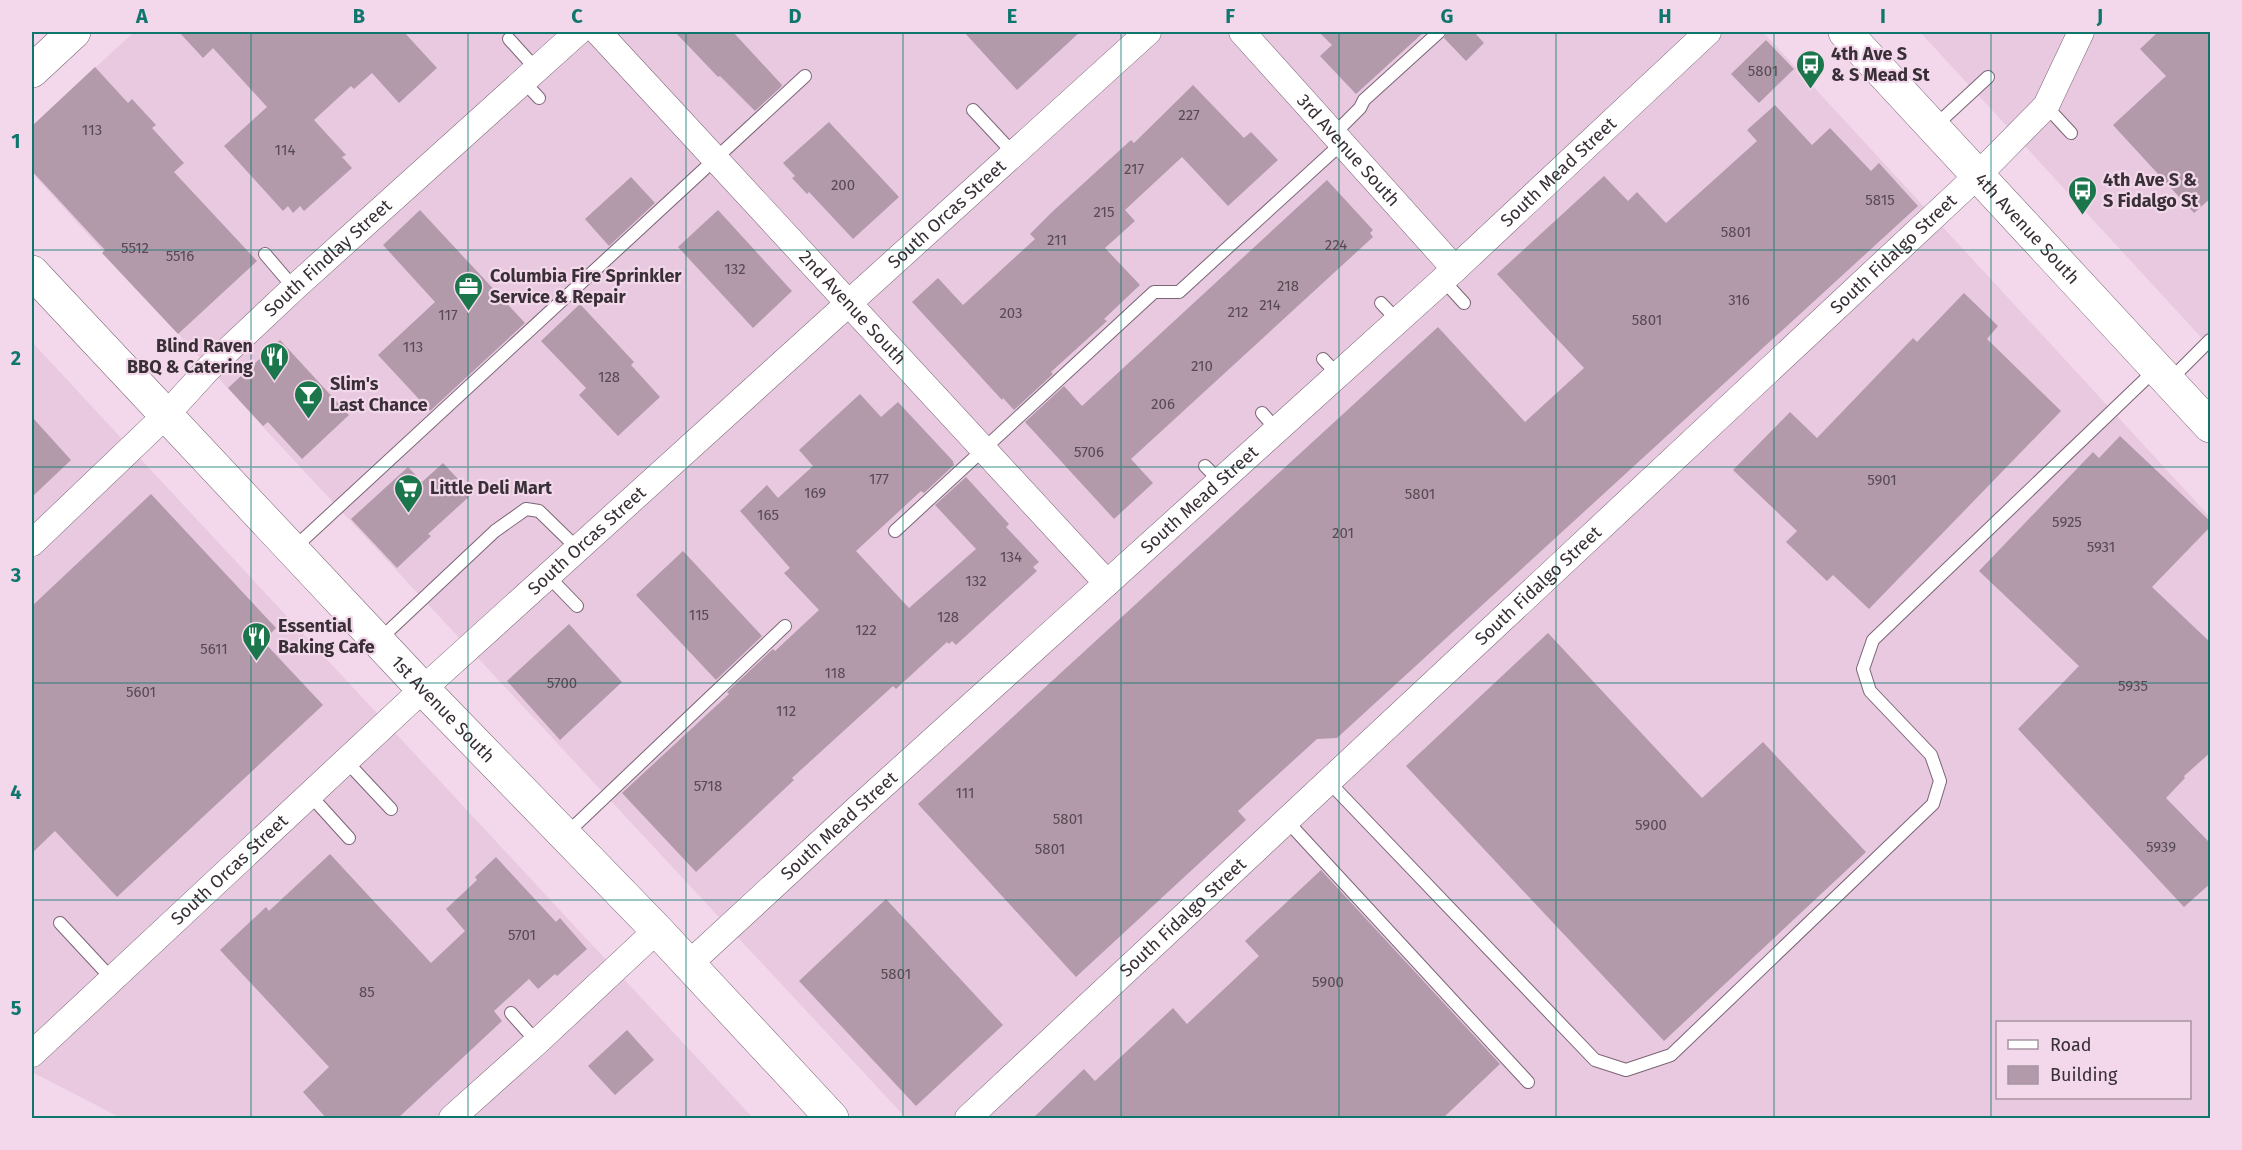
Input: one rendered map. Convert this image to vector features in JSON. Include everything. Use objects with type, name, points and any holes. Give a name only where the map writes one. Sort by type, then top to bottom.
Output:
[{"type":"main road","points":[[32,71],[74,32]]},
{"type":"main road","name":"4th Avenue South","points":[[1845,32],[2211,426]]},
{"type":"main road","name":"1st Avenue South","points":[[32,272],[423,689],[657,930],[832,1119]]},
{"type":"street","name":"South Findlay Street","points":[[32,543],[166,414],[209,368],[294,288],[534,83],[578,32]]},
{"type":"street","name":"2nd Avenue South","points":[[598,32],[1107,583]]},
{"type":"street","name":"South Orcas Street","points":[[32,1054],[423,689],[1148,32]]},
{"type":"street","name":"3rd Avenue South","points":[[1242,32],[1337,139],[1449,274]]},
{"type":"street","name":"South Mead Street","points":[[689,964],[1107,583],[1212,473],[1389,312],[1449,274],[1708,32]]},
{"type":"street","name":"South Fidalgo Street","points":[[968,1119],[1978,175],[2046,106],[2080,32]]},
{"type":"street","points":[[452,1119],[657,930]]},
{"type":"lane","points":[[895,531],[1154,292],[1179,292],[1337,139],[1365,99],[1439,32]]},
{"type":"lane","points":[[509,39],[534,83]]},
{"type":"lane","points":[[293,549],[805,76]]},
{"type":"lane","points":[[1934,127],[1988,77]]},
{"type":"lane","points":[[2046,106],[2071,133]]},
{"type":"lane","points":[[973,110],[1014,154]]},
{"type":"lane","points":[[265,254],[294,288]]},
{"type":"lane","points":[[1449,274],[1464,303]]},
{"type":"lane","points":[[1329,781],[1594,1060],[1626,1070],[1671,1055],[1933,804],[1940,781],[1931,755],[1870,691],[1863,669],[1873,640],[2163,375],[2211,340]]},
{"type":"lane","points":[[378,641],[495,531],[526,509],[539,511],[578,549]]},
{"type":"lane","points":[[548,576],[577,606]]},
{"type":"lane","points":[[564,836],[785,626]]},
{"type":"lane","points":[[346,761],[391,809]]},
{"type":"lane","points":[[310,795],[349,838]]},
{"type":"lane","points":[[1287,821],[1528,1082]]},
{"type":"lane","points":[[60,923],[112,980]]},
{"type":"lane","points":[[511,1013],[537,1042]]},
{"type":"shaded area","points":[[134,32],[1763,32],[2210,517],[2210,1118],[906,1118],[263,427],[32,173],[32,126]]},
{"type":"shaded area","points":[[1920,32],[2210,32],[2210,347]]},
{"type":"shaded area","points":[[32,342],[753,1118],[121,1118],[32,1072]]},
{"type":"building","points":[[179,32],[404,32],[437,68],[399,103],[372,73],[354,89],[351,86],[314,120],[346,155],[342,157],[352,168],[304,211],[300,206],[293,213],[288,206],[283,211],[224,146],[267,107],[213,48],[203,58]]},
{"type":"building","points":[[675,32],[733,32],[782,85],[781,87],[755,111],[720,76],[718,77]]},
{"type":"building","points":[[964,32],[1080,32],[1017,90]]},
{"type":"building","points":[[1319,32],[1424,32],[1356,94],[1320,56],[1332,45]]},
{"type":"building","points":[[1447,32],[1474,32],[1484,43],[1466,61],[1444,38]]},
{"type":"building","points":[[2158,32],[2211,32],[2211,198],[2194,213],[2113,125],[2166,76],[2140,49]]},
{"type":"building","points":[[1766,40],[1794,69],[1759,103],[1731,74]]},
{"type":"building","points":[[95,67],[128,103],[132,99],[156,125],[152,128],[184,163],[174,172],[257,261],[178,334],[102,253],[105,250],[32,171],[32,126]]},
{"type":"building","points":[[1193,85],[1244,138],[1251,132],[1278,160],[1228,206],[1182,157],[1125,210],[1135,221],[1105,248],[1140,285],[1104,319],[1107,321],[1051,372],[1053,374],[1014,410],[1003,398],[1002,400],[912,302],[938,278],[963,305],[1035,239],[1030,234],[1052,212],[1131,140],[1134,143]]},
{"type":"building","points":[[1775,105],[1812,145],[1830,128],[1871,171],[1879,163],[1918,206],[1337,738],[1317,739],[1238,811],[1246,820],[1076,977],[918,804],[1438,327],[1525,422],[1584,368],[1497,274],[1604,176],[1628,201],[1637,192],[1666,223],[1757,141],[1747,130]]},
{"type":"building","points":[[829,122],[899,197],[853,239],[809,192],[807,194],[792,178],[795,176],[783,163]]},
{"type":"building","points":[[631,177],[655,203],[609,246],[585,219]]},
{"type":"building","points":[[1327,180],[1373,230],[1370,233],[1373,237],[1131,459],[1153,483],[1114,519],[1025,422],[1064,386],[1082,406]]},
{"type":"building","name":"Columbia Fire Sprinkler Service & Repair","points":[[420,210],[525,323],[430,411],[378,355],[435,302],[383,245]]},
{"type":"building","points":[[718,210],[792,291],[753,328],[678,247]]},
{"type":"building","points":[[1964,293],[1998,326],[1987,339],[2061,411],[1869,609],[1833,575],[1827,581],[1786,542],[1797,531],[1733,470],[1790,412],[1817,438],[1913,338],[1917,342]]},
{"type":"building","points":[[580,304],[634,362],[631,365],[660,397],[618,436],[579,395],[586,388],[541,341]]},
{"type":"building","points":[[280,340],[349,415],[302,459],[268,422],[263,426],[228,388]]},
{"type":"building","points":[[860,394],[881,417],[898,402],[953,461],[954,465],[924,493],[921,491],[856,551],[909,608],[976,549],[935,505],[966,477],[1009,524],[1006,527],[1039,562],[1033,567],[1037,571],[956,645],[952,641],[949,644],[947,642],[896,689],[893,686],[792,778],[794,780],[696,872],[622,793],[729,694],[727,692],[773,649],[775,651],[819,610],[784,573],[790,568],[740,511],[767,485],[778,498],[813,466],[799,450]]},
{"type":"building","points":[[32,417],[71,460],[32,497]]},
{"type":"building","points":[[2120,436],[2211,522],[2211,526],[2152,587],[2211,643],[2211,752],[2184,776],[2185,778],[2166,798],[2211,844],[2211,883],[2184,907],[2018,729],[2079,666],[1979,571],[2093,452],[2099,458]]},
{"type":"building","points":[[443,463],[472,494],[428,534],[431,536],[397,568],[351,519],[408,467],[422,482]]},
{"type":"building","points":[[151,494],[276,628],[263,641],[323,705],[117,897],[55,831],[32,853],[32,606]]},
{"type":"building","points":[[683,551],[762,636],[716,680],[636,595]]},
{"type":"building","points":[[569,624],[622,682],[560,740],[507,681]]},
{"type":"building","points":[[1548,633],[1702,798],[1763,742],[1866,852],[1664,1041],[1406,766]]},
{"type":"building","points":[[330,854],[431,963],[465,931],[446,909],[477,880],[475,877],[496,857],[556,922],[560,918],[587,949],[557,976],[555,974],[538,989],[529,979],[494,1011],[502,1021],[397,1119],[327,1119],[303,1092],[329,1067],[220,950],[266,907],[269,911]]},
{"type":"building","points":[[1321,870],[1500,1064],[1442,1119],[1032,1119],[1084,1069],[1095,1081],[1173,1008],[1187,1024],[1259,956],[1245,941]]},
{"type":"building","points":[[886,899],[1003,1025],[916,1106],[799,981]]},
{"type":"building","points":[[627,1030],[654,1060],[615,1095],[588,1066]]},
{"type":"place","name":"4th Ave S & S Mead St","points":[[1810,90]]},
{"type":"place","name":"4th Ave S & S Fidalgo St","points":[[2082,216]]},
{"type":"place","name":"Columbia Fire Sprinkler Service & Repair","points":[[469,312]]},
{"type":"place","name":"Blind Raven BBQ & Catering","points":[[274,382]]},
{"type":"place","name":"Slim's Last Chance","points":[[309,420]]},
{"type":"place","name":"Little Deli Mart","points":[[409,514]]},
{"type":"place","name":"Essential Baking Cafe","points":[[257,662]]}]
